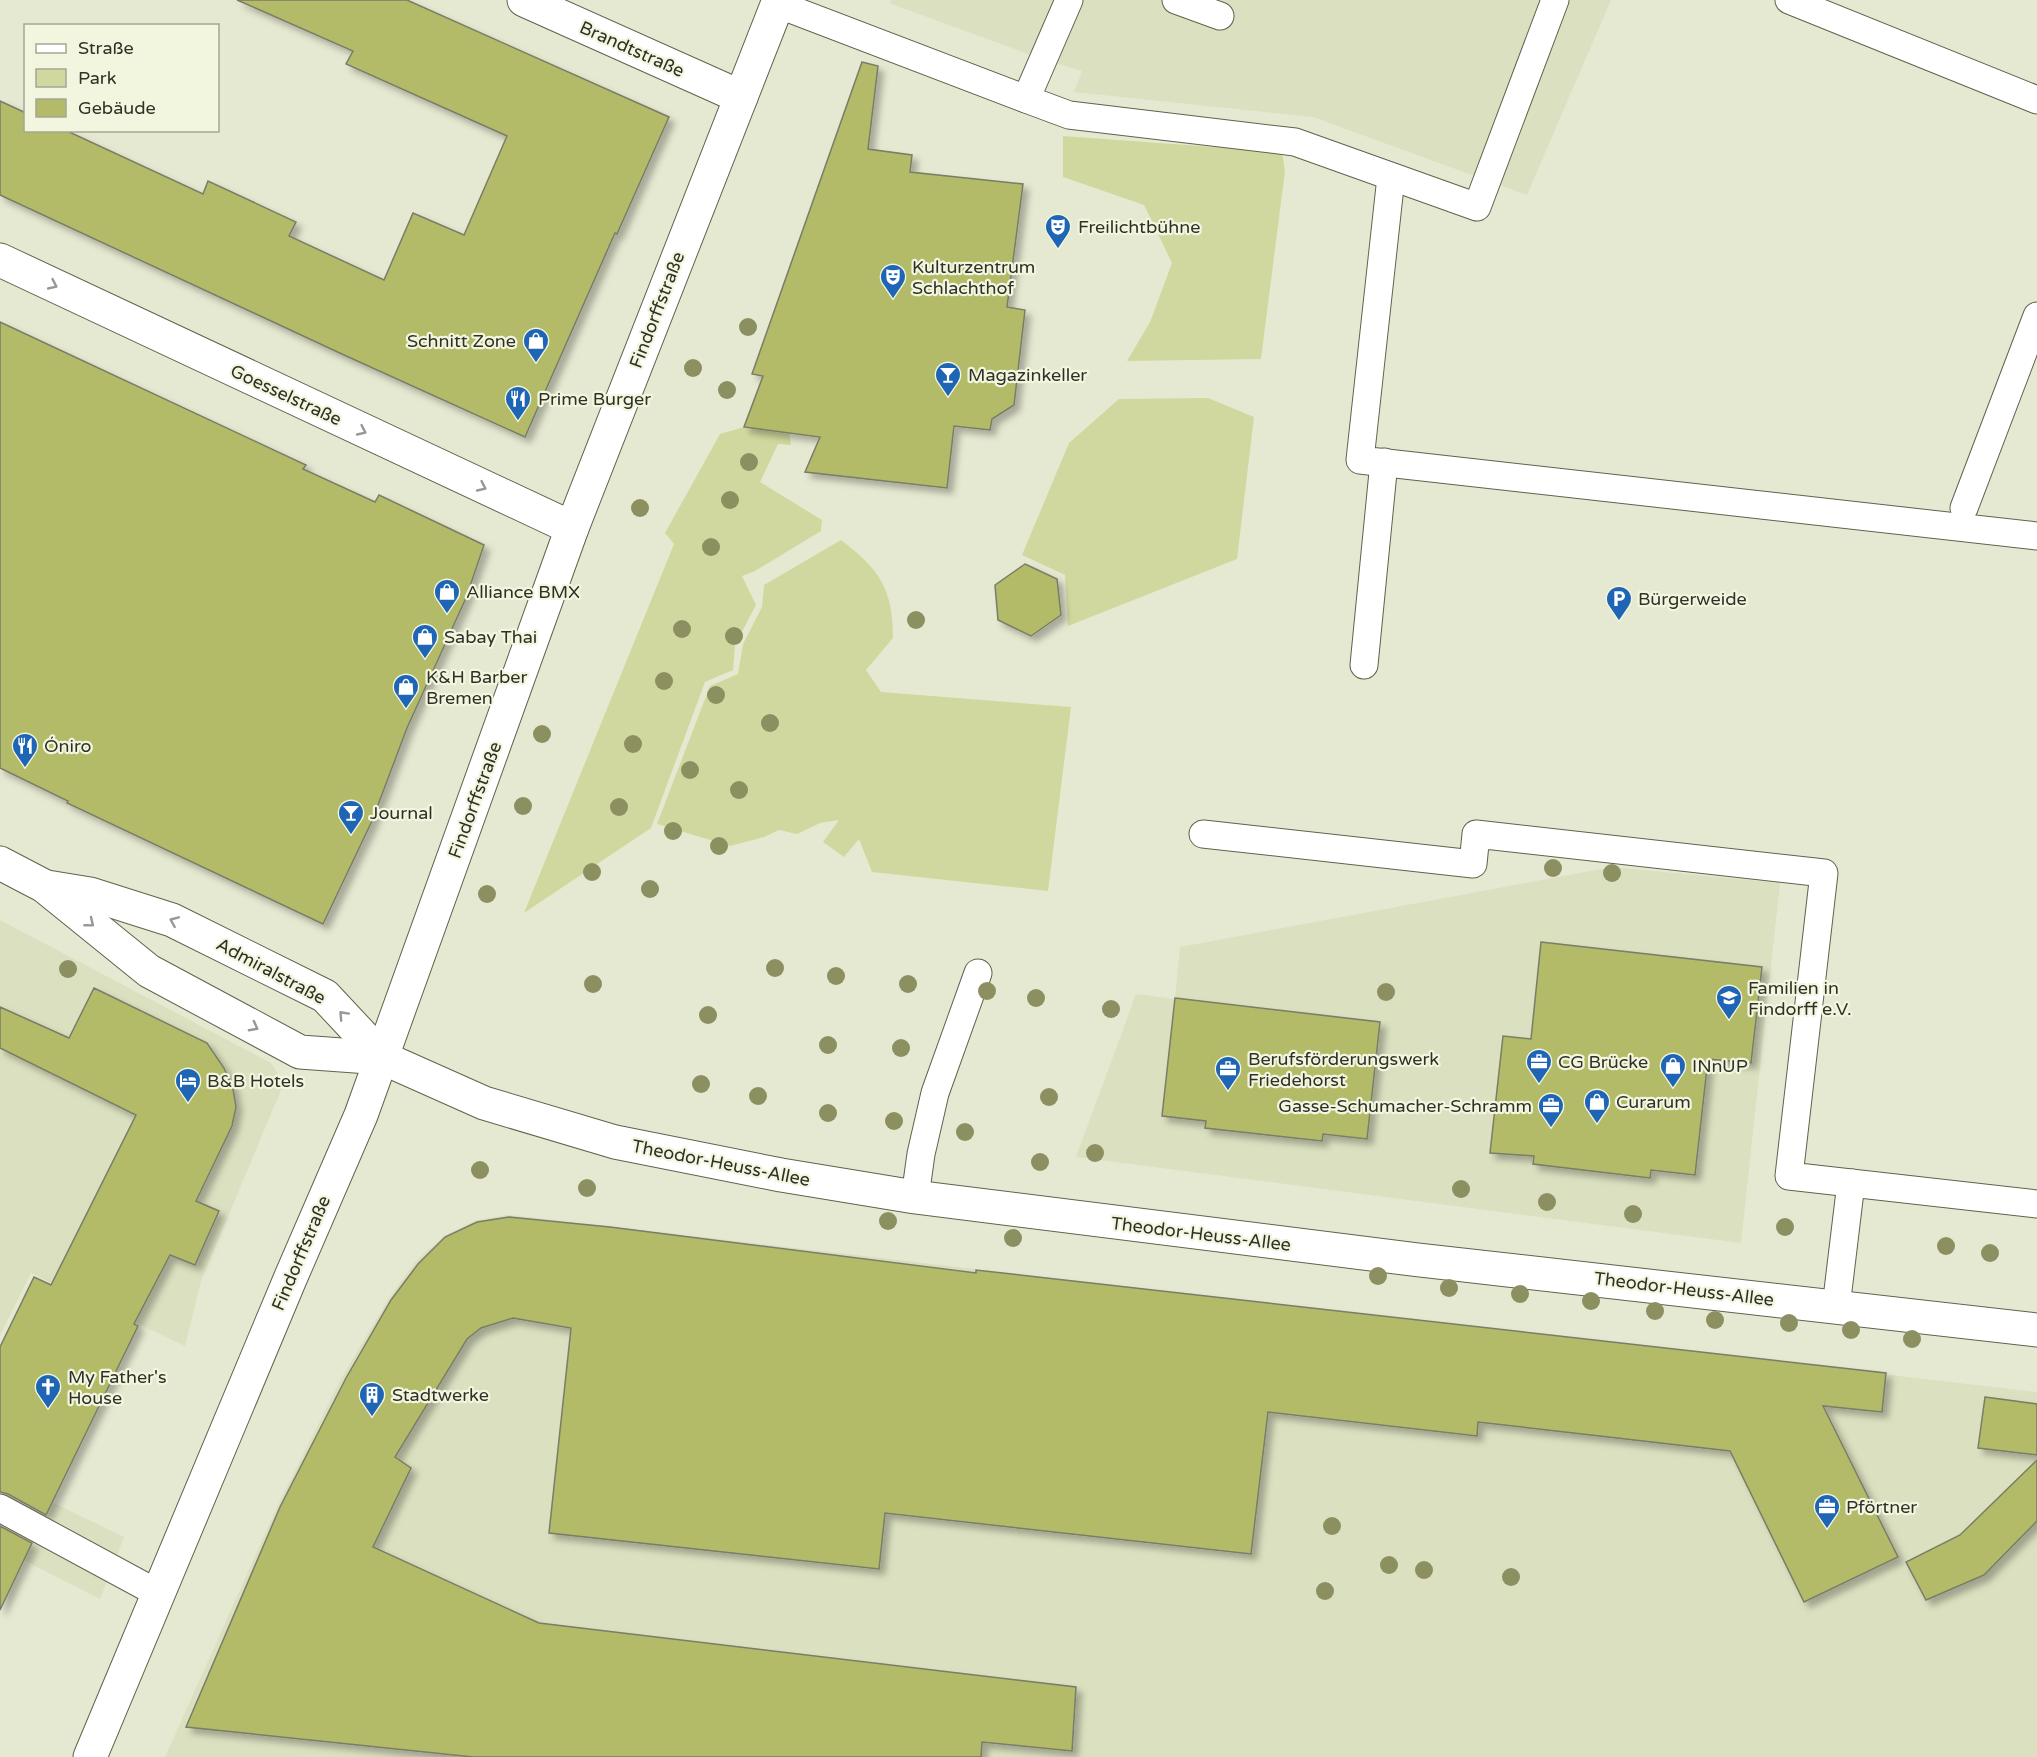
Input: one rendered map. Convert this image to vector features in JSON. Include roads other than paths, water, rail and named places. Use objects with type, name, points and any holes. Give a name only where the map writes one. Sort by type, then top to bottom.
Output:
[{"type":"street","name":"Brandtstraße","points":[[524,0],[741,97]]},
{"type":"street","name":"Findorffstraße","points":[[90,1757],[286,1289],[362,1115],[572,528],[778,2]]},
{"type":"street","name":"Goesselstraße","points":[[0,260],[572,528]]},
{"type":"street","name":"Admiralstraße","points":[[0,863],[44,886],[149,971],[300,1052],[383,1058]]},
{"type":"street","name":"Admiralstraße","points":[[44,886],[90,894],[172,920],[325,996],[383,1058]]},
{"type":"street","name":"Theodor-Heuss-Allee","points":[[383,1058],[484,1103],[615,1142],[781,1175],[915,1197],[1208,1235],[2037,1330]]},
{"type":"lane","points":[[1026,99],[1069,0]]},
{"type":"lane","points":[[1176,0],[1220,16]]},
{"type":"lane","points":[[778,2],[1069,115],[1295,142],[1477,207],[1555,0]]},
{"type":"lane","points":[[1789,0],[2037,100]]},
{"type":"lane","points":[[1392,177],[1360,460],[2037,536]]},
{"type":"lane","points":[[1964,508],[2037,316]]},
{"type":"lane","points":[[1364,665],[1384,462]]},
{"type":"lane","points":[[1203,834],[1473,864],[1476,834],[1824,873],[1789,1176],[2037,1204]]},
{"type":"lane","points":[[915,1197],[921,1154],[935,1093],[978,973]]},
{"type":"lane","points":[[1836,1307],[1851,1183]]},
{"type":"lane","points":[[0,1508],[159,1594]]},
{"type":"place","name":"Freilichtbühne","points":[[1058,250]]},
{"type":"place","name":"Kulturzentrum Schlachthof","points":[[893,300]]},
{"type":"place","name":"Schnitt Zone","points":[[536,364]]},
{"type":"place","name":"Magazinkeller","points":[[948,398]]},
{"type":"place","name":"Prime Burger","points":[[518,422]]},
{"type":"place","name":"Alliance BMX","points":[[447,615]]},
{"type":"place","name":"Bürgerweide","points":[[1619,622]]},
{"type":"place","name":"Sabay Thai","points":[[425,660]]},
{"type":"place","name":"K&H Barber Bremen","points":[[406,710]]},
{"type":"place","name":"Óniro","points":[[25,769]]},
{"type":"place","name":"Journal","points":[[351,836]]},
{"type":"place","name":"Familien in Findorff e.V.","points":[[1729,1021]]},
{"type":"place","name":"CG Brücke","points":[[1539,1085]]},
{"type":"place","name":"INnUP","points":[[1673,1089]]},
{"type":"place","name":"Berufsförderungswerk Friedehorst","points":[[1228,1092]]},
{"type":"place","name":"B&B Hotels","points":[[188,1104]]},
{"type":"place","name":"Curarum","points":[[1597,1125]]},
{"type":"place","name":"Gasse-Schumacher-Schramm","points":[[1551,1129]]},
{"type":"place","name":"My Father's House","points":[[48,1410]]},
{"type":"place","name":"Stadtwerke","points":[[372,1418]]},
{"type":"place","name":"Pförtner","points":[[1827,1530]]}]
